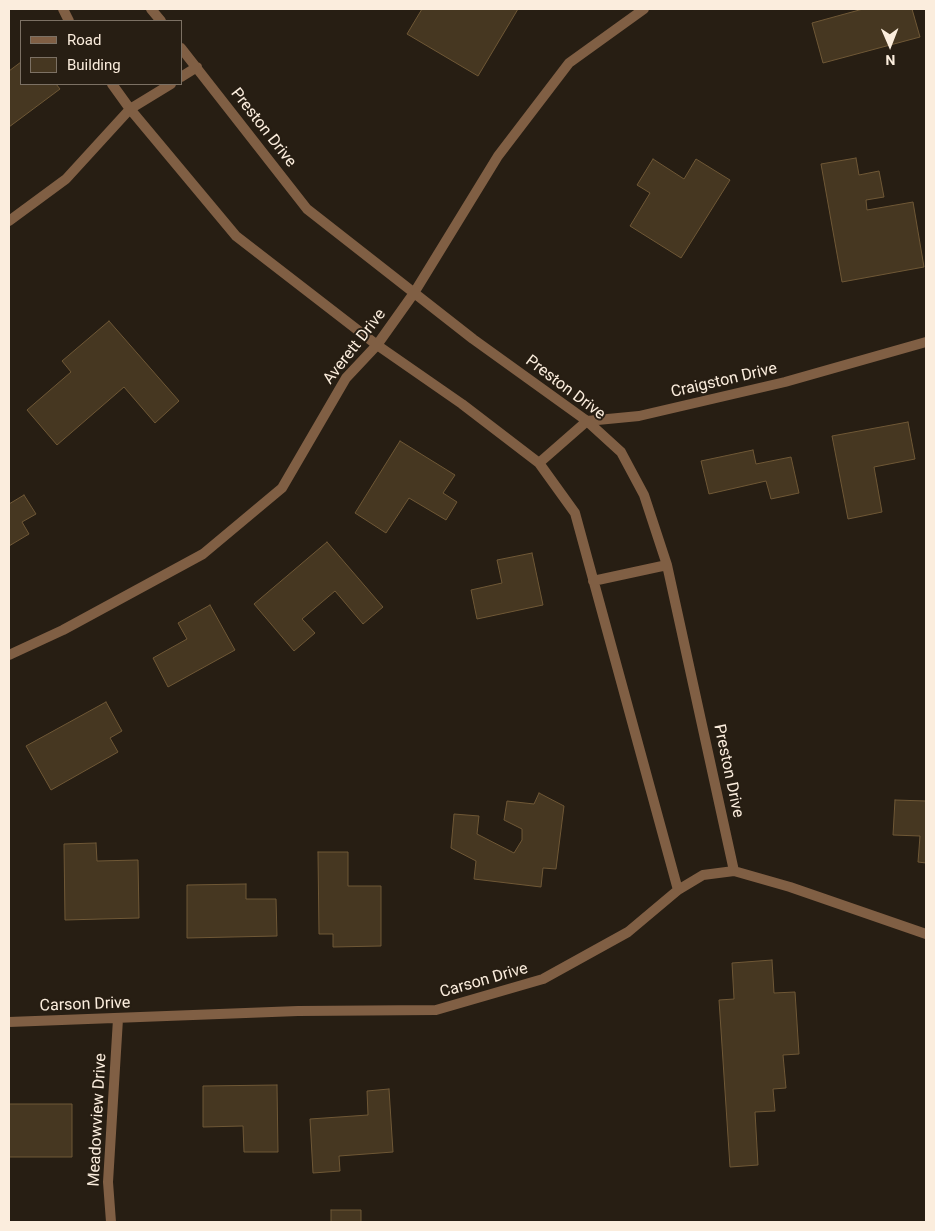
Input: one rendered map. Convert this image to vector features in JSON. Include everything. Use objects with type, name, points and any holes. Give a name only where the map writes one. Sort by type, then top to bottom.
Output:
[{"type":"street","points":[[151,9],[160,20]]},
{"type":"street","name":"Averett Drive","points":[[9,655],[63,630],[203,554],[282,488],[346,378],[377,345],[414,293],[498,156],[569,63],[644,9]]},
{"type":"street","name":"Preston Drive","points":[[182,49],[307,209],[473,339],[587,421],[621,452],[644,494],[667,565],[734,871]]},
{"type":"street","points":[[182,76],[197,68]]},
{"type":"street","points":[[113,85],[130,109],[236,236],[377,345],[462,404],[538,463],[575,513],[678,890]]},
{"type":"street","points":[[9,221],[66,179],[130,109],[169,85]]},
{"type":"street","name":"Craigston Drive","points":[[587,421],[639,416],[785,382],[926,342]]},
{"type":"street","points":[[538,463],[587,421]]},
{"type":"street","points":[[593,581],[667,565]]},
{"type":"street","name":"Carson Drive","points":[[9,1022],[298,1011],[436,1010],[543,979],[628,932],[678,890],[703,875],[734,871],[790,887],[926,934]]},
{"type":"street","name":"Meadowview Drive","points":[[111,1222],[108,1182],[118,1019]]},
{"type":"building","points":[[422,9],[518,9],[478,76],[407,34]]},
{"type":"building","points":[[863,9],[912,9],[920,37],[823,63],[812,23]]},
{"type":"building","points":[[20,63],[20,85],[57,85],[60,89],[9,127],[9,71]]},
{"type":"building","points":[[856,158],[859,175],[879,171],[884,197],[866,200],[867,210],[913,202],[924,267],[842,282],[821,164]]},
{"type":"building","points":[[653,159],[684,179],[696,159],[730,180],[681,258],[630,226],[650,193],[637,185]]},
{"type":"building","points":[[109,321],[179,401],[155,423],[124,387],[57,445],[27,410],[71,372],[62,361]]},
{"type":"building","points":[[908,422],[915,459],[874,467],[882,512],[848,519],[832,436]]},
{"type":"building","points":[[400,441],[455,475],[443,493],[457,502],[446,520],[409,498],[386,533],[355,513]]},
{"type":"building","points":[[753,450],[756,464],[791,457],[799,493],[771,499],[766,481],[709,494],[701,461]]},
{"type":"building","points":[[24,495],[36,514],[22,522],[29,534],[9,546],[9,504]]},
{"type":"building","points":[[327,542],[383,607],[363,624],[335,591],[302,619],[315,633],[294,651],[254,604]]},
{"type":"building","points":[[532,553],[543,605],[477,619],[471,590],[502,583],[497,560]]},
{"type":"building","points":[[210,605],[235,650],[168,687],[153,658],[187,639],[178,623]]},
{"type":"building","points":[[106,702],[122,731],[110,738],[118,752],[51,790],[26,746]]},
{"type":"building","points":[[539,793],[564,806],[556,869],[543,868],[541,887],[474,879],[476,861],[451,848],[454,814],[479,816],[477,834],[514,853],[522,840],[522,829],[504,820],[507,801],[534,804]]},
{"type":"building","points":[[895,800],[926,801],[926,863],[918,862],[920,836],[893,835]]},
{"type":"building","points":[[96,843],[97,861],[138,860],[139,918],[65,920],[64,844]]},
{"type":"building","points":[[318,852],[348,852],[348,886],[381,886],[381,946],[333,947],[333,934],[319,934]]},
{"type":"building","points":[[246,884],[246,899],[276,899],[277,936],[187,938],[187,885]]},
{"type":"building","points":[[772,960],[774,993],[795,992],[799,1054],[783,1055],[786,1088],[773,1089],[775,1111],[755,1112],[758,1165],[730,1167],[719,1000],[734,999],[732,963]]},
{"type":"building","points":[[277,1085],[278,1152],[244,1152],[243,1126],[203,1127],[203,1086]]},
{"type":"building","points":[[389,1089],[393,1152],[339,1156],[340,1171],[313,1173],[310,1119],[368,1115],[367,1091]]},
{"type":"building","points":[[9,1104],[72,1104],[72,1157],[9,1157]]},
{"type":"building","points":[[331,1210],[361,1210],[361,1222],[331,1222]]}]
